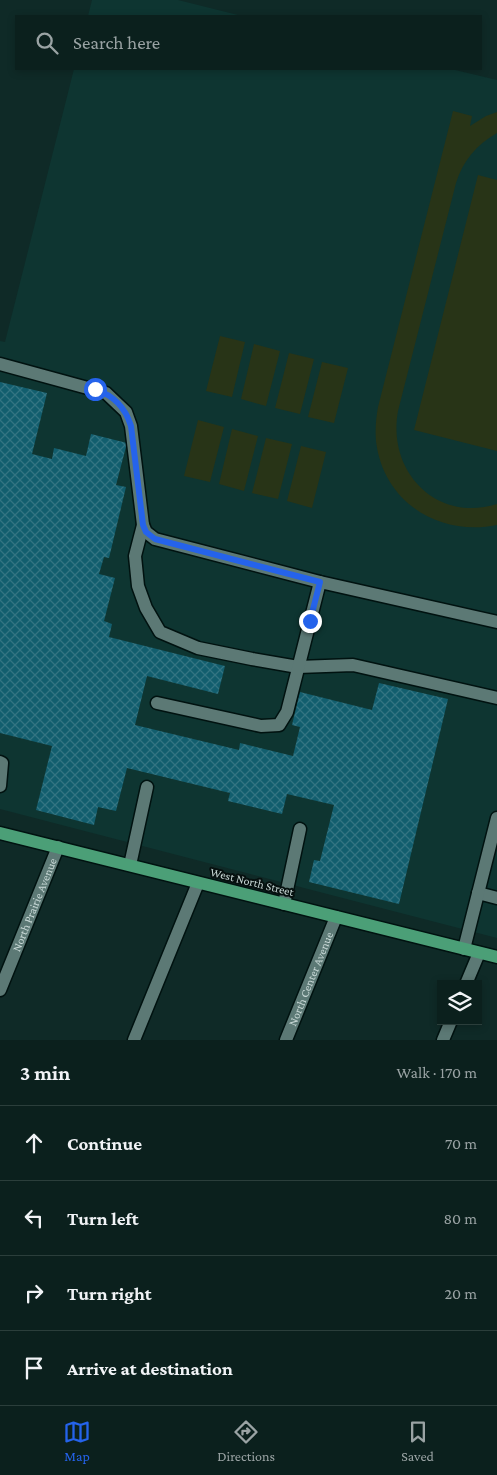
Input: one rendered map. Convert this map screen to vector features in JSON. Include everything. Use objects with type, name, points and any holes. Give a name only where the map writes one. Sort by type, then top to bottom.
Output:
[{"type":"main road","name":"West North Street","points":[[0,833],[497,958]]},
{"type":"street","points":[[0,364],[106,393],[126,412],[131,426],[143,525],[146,532],[155,539],[320,582],[497,622]]},
{"type":"street","points":[[143,525],[135,556],[138,586],[146,608],[160,632],[198,648],[298,667],[353,665],[497,698]]},
{"type":"street","points":[[157,703],[261,726],[279,725],[286,712],[320,582]]},
{"type":"street","points":[[0,762],[2,763],[0,786]]},
{"type":"street","points":[[130,865],[147,787]]},
{"type":"street","points":[[464,949],[497,818]]},
{"type":"street","points":[[284,904],[300,829]]},
{"type":"street","name":"North Prairie Avenue","points":[[0,990],[58,847]]},
{"type":"street","points":[[134,1040],[198,883]]},
{"type":"street","points":[[478,893],[497,898]]},
{"type":"street","name":"North Center Avenue","points":[[286,1040],[336,917]]},
{"type":"street","points":[[468,980],[479,953]]},
{"type":"street","points":[[443,1040],[449,1025]]},
{"type":"shaded area","points":[[92,0],[178,0],[238,15],[88,15]]},
{"type":"shaded area","points":[[74,70],[455,70],[497,80],[497,938],[0,809],[0,341],[5,342]]},
{"type":"green space","points":[[453,111],[472,116],[470,126],[486,116],[497,112],[497,133],[471,154],[462,168],[456,183],[398,411],[397,433],[400,454],[408,472],[421,487],[436,499],[454,506],[475,508],[497,504],[497,525],[475,527],[455,526],[435,520],[417,510],[402,498],[390,482],[381,463],[376,441],[378,407]]},
{"type":"green space","points":[[478,175],[497,180],[497,451],[414,430]]},
{"type":"green space","points":[[220,336],[245,342],[232,397],[206,391]]},
{"type":"green space","points":[[254,344],[280,351],[266,406],[241,399]]},
{"type":"green space","points":[[289,353],[314,359],[300,414],[275,408]]},
{"type":"green space","points":[[322,362],[348,368],[334,423],[308,417]]},
{"type":"green space","points":[[198,420],[224,427],[210,482],[184,476]]},
{"type":"green space","points":[[232,429],[258,436],[244,491],[219,484]]},
{"type":"green space","points":[[266,438],[292,444],[278,499],[252,493]]},
{"type":"green space","points":[[301,446],[326,452],[312,508],[287,501]]},
{"type":"building","points":[[0,382],[47,393],[32,454],[52,459],[54,448],[86,456],[91,434],[127,443],[116,485],[126,487],[109,558],[104,557],[99,574],[115,578],[104,621],[112,624],[109,637],[225,666],[218,694],[147,676],[135,725],[239,750],[240,743],[293,756],[300,727],[292,725],[300,692],[372,710],[379,683],[448,699],[399,904],[309,882],[314,860],[320,861],[334,805],[287,794],[282,814],[228,801],[230,793],[127,768],[116,811],[98,807],[94,825],[36,810],[52,746],[0,733]]},
{"type":"route","points":[[95,389],[106,393],[115,400],[126,412],[131,426],[143,525],[146,532],[155,539],[320,582],[310,621]]}]
